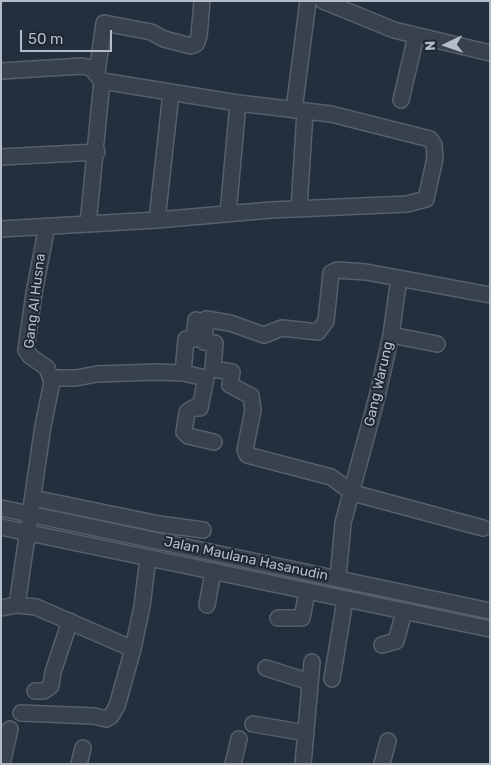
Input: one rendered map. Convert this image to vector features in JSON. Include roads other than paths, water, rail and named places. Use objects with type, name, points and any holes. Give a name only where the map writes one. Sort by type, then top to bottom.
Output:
[{"type":"street","points":[[88,224],[97,152],[104,23],[151,32],[164,39],[190,46],[196,44],[199,36],[202,1]]},
{"type":"street","points":[[299,208],[299,111],[308,1]]},
{"type":"street","points":[[323,1],[394,30],[490,53]]},
{"type":"street","points":[[400,100],[416,36]]},
{"type":"street","points":[[1,71],[82,66],[91,68],[100,77],[171,93],[332,114],[430,139],[434,145],[434,158],[424,201],[407,204],[299,208],[157,220],[1,229]]},
{"type":"street","points":[[157,220],[171,93]]},
{"type":"street","points":[[228,214],[238,103]]},
{"type":"street","points":[[1,157],[97,152]]},
{"type":"street","name":"Gang Al Husna","points":[[47,226],[34,293],[26,350],[30,356],[47,368],[52,378]]},
{"type":"street","points":[[183,373],[186,339],[194,339],[196,318],[230,323],[264,335],[282,328],[318,332],[326,321],[331,273],[337,270],[357,271],[490,295]]},
{"type":"street","name":"Gang Warung","points":[[338,578],[344,523],[391,335],[399,278]]},
{"type":"street","points":[[206,319],[204,342],[215,343],[213,369],[232,372],[230,385],[251,396],[253,403],[246,455],[331,477],[353,493],[483,528]]},
{"type":"street","points":[[391,335],[437,344]]},
{"type":"street","points":[[17,605],[52,378],[76,378],[97,374],[183,373],[206,378],[200,408],[193,408],[187,412],[184,432],[188,436],[214,442]]},
{"type":"street","points":[[33,498],[159,524],[203,530]]},
{"type":"street","name":"Jalan Maulana Hasanudin","points":[[1,508],[484,610]]},
{"type":"street","points":[[155,541],[159,524]]},
{"type":"street","name":"Jalan Maulana Hasanudin","points":[[1,527],[148,560],[213,572],[402,621],[482,628]]},
{"type":"street","points":[[22,713],[108,718],[117,706],[133,649],[142,606],[148,560]]},
{"type":"street","points":[[208,605],[213,572]]},
{"type":"street","points":[[278,618],[302,618],[307,596]]},
{"type":"street","points":[[1,608],[17,605],[36,607],[133,649]]},
{"type":"street","points":[[332,678],[344,607]]},
{"type":"street","points":[[482,628],[484,610]]},
{"type":"street","points":[[382,645],[393,643],[402,621]]},
{"type":"street","points":[[35,691],[44,691],[51,686],[70,622]]},
{"type":"street","points":[[303,764],[312,662]]},
{"type":"street","points":[[266,668],[310,682]]},
{"type":"street","points":[[253,724],[306,733]]},
{"type":"street","points":[[2,764],[10,729]]},
{"type":"street","points":[[233,764],[239,739]]},
{"type":"street","points":[[382,764],[388,741]]},
{"type":"street","points":[[79,764],[83,748]]}]
